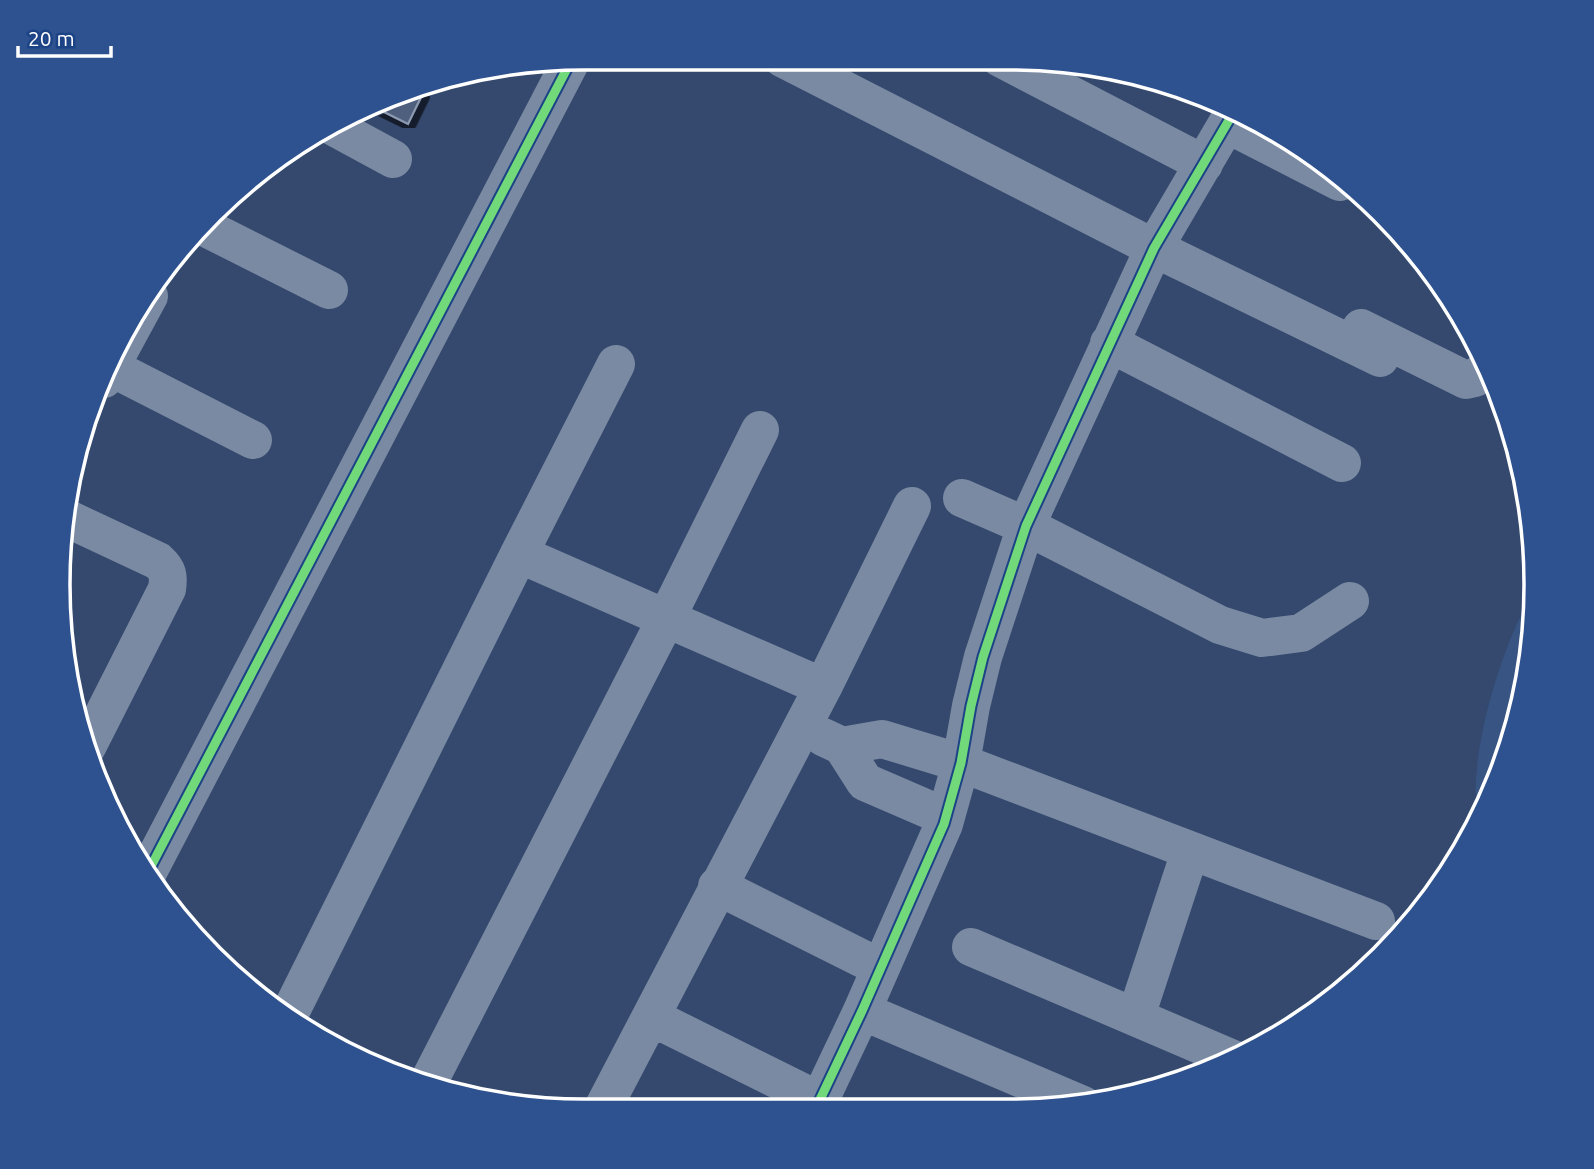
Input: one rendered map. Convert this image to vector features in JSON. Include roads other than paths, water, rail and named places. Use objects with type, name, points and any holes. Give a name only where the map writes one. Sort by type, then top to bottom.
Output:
[{"type":"street","points":[[807,70],[1452,374],[1466,380],[1479,375]]},
{"type":"street","points":[[1024,70],[1204,164]]},
{"type":"street","points":[[153,863],[567,71]]},
{"type":"street","points":[[812,1099],[862,1011],[946,817],[961,763],[983,657],[1027,526],[1108,343],[1160,238],[1229,119]]},
{"type":"street","points":[[1232,121],[1288,152]]},
{"type":"street","points":[[342,131],[393,159]]},
{"type":"street","points":[[212,231],[329,290]]},
{"type":"street","points":[[1160,238],[1380,358]]},
{"type":"street","points":[[1108,343],[1342,463]]},
{"type":"street","points":[[293,1008],[616,364]]},
{"type":"street","points":[[114,376],[253,440]]},
{"type":"street","points":[[431,1075],[666,619],[760,430]]},
{"type":"street","points":[[962,498],[1027,526],[1220,625],[1262,638],[1301,633],[1350,601]]},
{"type":"street","points":[[608,1099],[823,687],[912,506]]},
{"type":"street","points":[[74,521],[158,561],[167,569],[169,577],[167,589],[93,735]]},
{"type":"street","points":[[519,554],[823,687]]},
{"type":"street","points":[[802,727],[842,746],[865,782],[946,817]]},
{"type":"street","points":[[842,746],[882,739],[961,763],[1190,852],[1376,920]]},
{"type":"street","points":[[1136,1016],[1190,852]]},
{"type":"street","points":[[717,886],[871,964]]},
{"type":"street","points":[[971,947],[1220,1053]]},
{"type":"street","points":[[862,1011],[1062,1096]]},
{"type":"street","points":[[651,1017],[807,1099]]},
{"type":"waterway","points":[[1495,754],[1517,670]]}]
